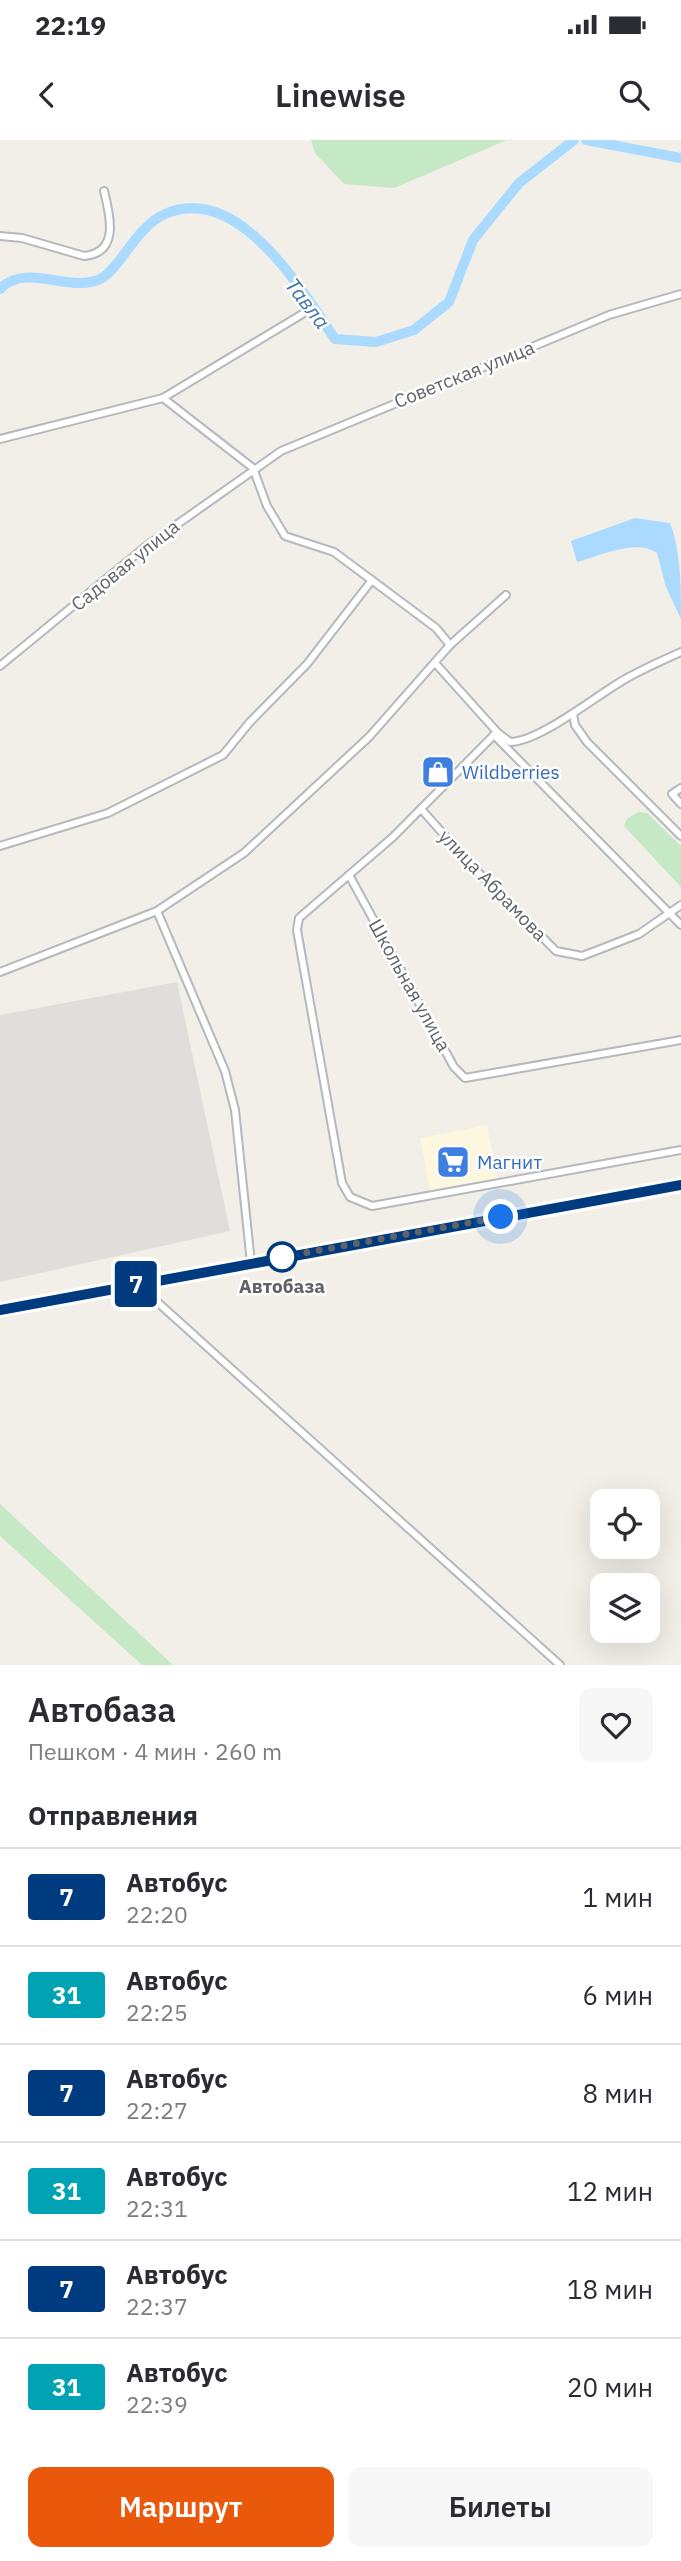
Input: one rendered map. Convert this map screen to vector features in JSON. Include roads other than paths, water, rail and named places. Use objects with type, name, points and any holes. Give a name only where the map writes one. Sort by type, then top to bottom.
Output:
[{"type":"main road","points":[[0,1310],[681,1185]]},
{"type":"street","points":[[0,236],[22,238],[92,256],[104,247],[111,233],[112,223],[104,191]]},
{"type":"street","name":"Советская улица","points":[[253,468],[281,450],[417,392],[609,315],[681,294]]},
{"type":"street","points":[[0,439],[163,398],[304,313]]},
{"type":"street","points":[[163,398],[253,468],[267,506],[285,536],[334,552],[436,628],[450,645]]},
{"type":"street","name":"Садовая улица","points":[[0,666],[145,547],[253,468]]},
{"type":"street","points":[[0,846],[108,813],[223,755],[323,643],[372,580]]},
{"type":"street","points":[[0,972],[157,911],[260,840],[369,737],[450,645],[506,595]]},
{"type":"street","points":[[496,734],[510,742],[524,742],[573,714],[626,678],[681,652]]},
{"type":"street","points":[[436,664],[496,734],[681,925]]},
{"type":"street","points":[[573,714],[575,725],[587,742],[681,836]]},
{"type":"street","points":[[496,734],[422,810],[299,918],[297,930],[342,1183],[349,1197],[372,1206],[681,1150]]},
{"type":"street","points":[[681,788],[672,794],[681,804]]},
{"type":"street","name":"улица Абрамова","points":[[422,810],[556,951],[582,956],[639,934],[681,905]]},
{"type":"street","name":"Школьная улица","points":[[349,875],[454,1067],[465,1078],[681,1040]]},
{"type":"street","points":[[157,911],[225,1071],[235,1110],[251,1263]]},
{"type":"street","points":[[141,1283],[174,1318],[560,1665]]},
{"type":"water","points":[[635,518],[670,523],[678,558],[681,619],[666,587],[657,553],[639,547],[629,548],[577,562],[571,541]]},
{"type":"waterway","name":"Тавла","points":[[0,289],[11,281],[23,278],[77,283],[102,278],[155,220],[165,214],[192,208],[218,213],[242,226],[265,246],[286,269],[335,339],[376,342],[414,330],[449,302],[473,240],[519,183],[574,140]]},
{"type":"waterway","name":"Тавла","points":[[586,140],[681,158]]},
{"type":"place","name":"Wildberries","points":[[438,772]]},
{"type":"place","name":"Магнит","points":[[453,1162]]},
{"type":"place","name":"Автобаза","points":[[282,1257]]}]
